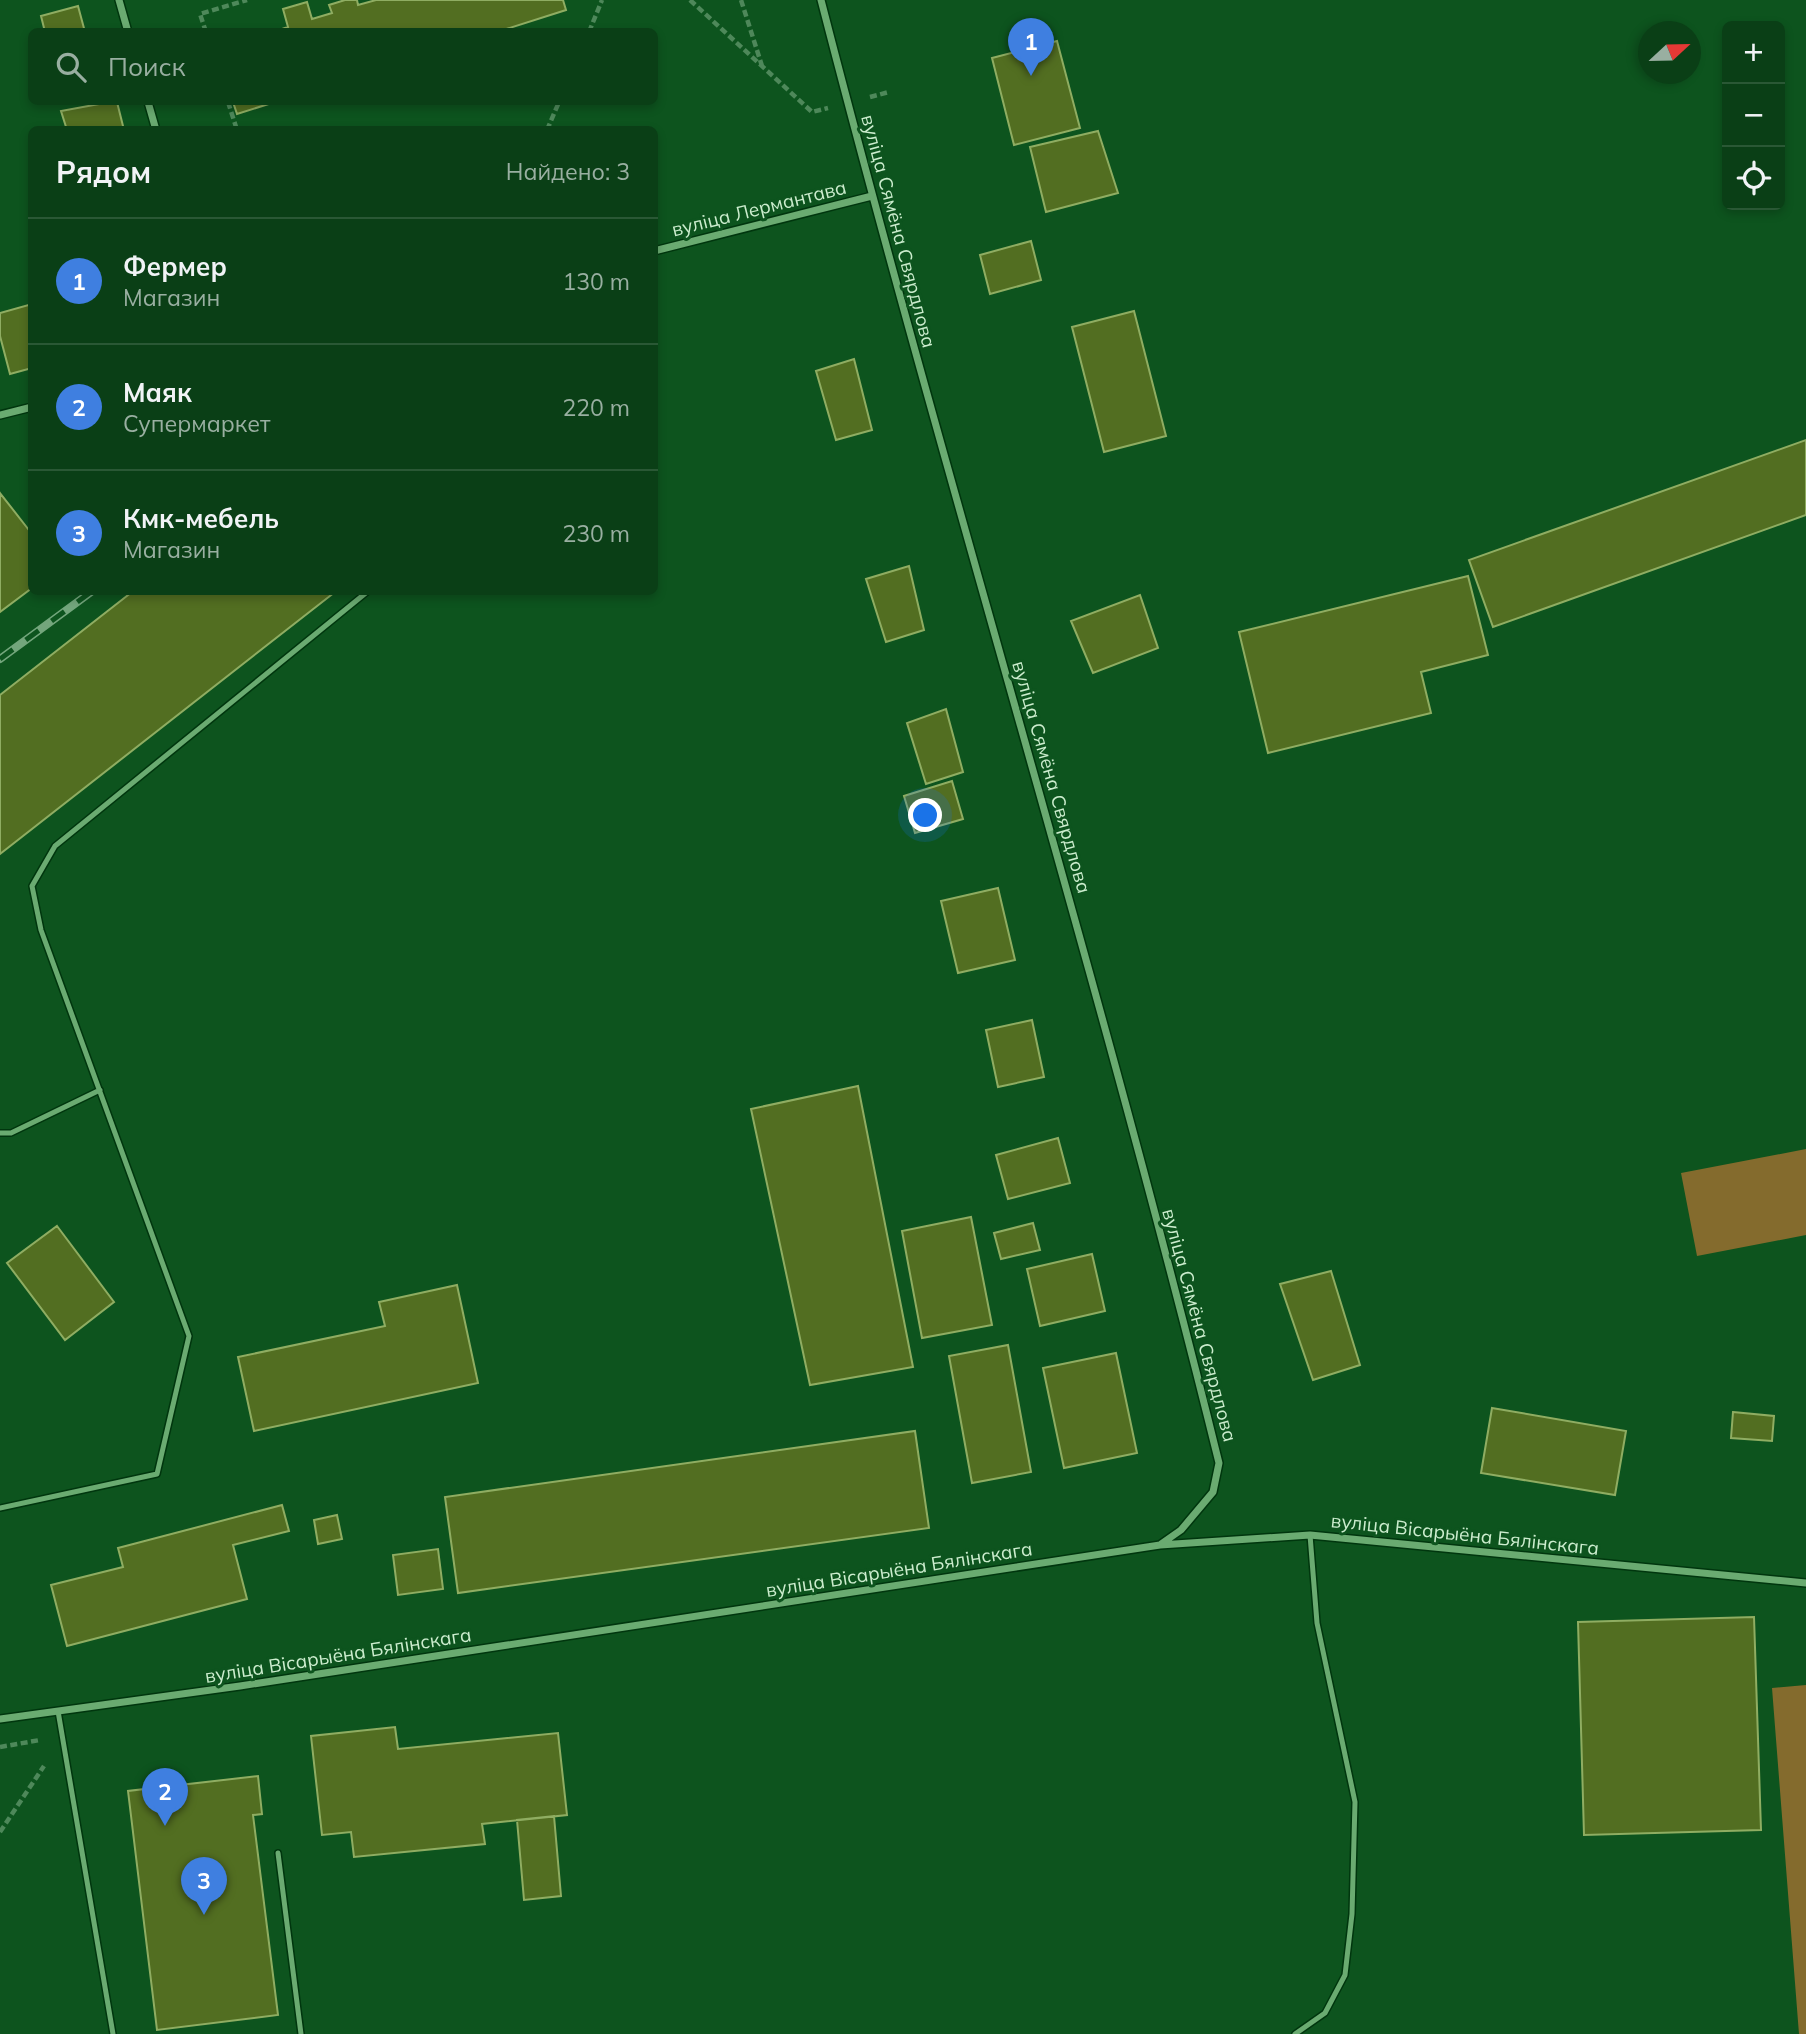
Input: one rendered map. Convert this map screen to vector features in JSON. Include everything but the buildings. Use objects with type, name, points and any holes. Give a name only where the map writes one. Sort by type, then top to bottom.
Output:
[{"type":"street","points":[[119,0],[127,28]]},
{"type":"street","name":"вуліца Сямёна Свярдлова","points":[[821,0],[872,196],[1042,797],[1170,1268],[1219,1463],[1213,1492],[1181,1530],[1160,1545]]},
{"type":"street","points":[[149,105],[155,126]]},
{"type":"street","name":"вуліца Лермантава","points":[[658,250],[872,196]]},
{"type":"street","points":[[0,415],[28,408]]},
{"type":"street","name":"вуліца Вісарыёна Бялінскага","points":[[0,1719],[240,1686],[1160,1545],[1310,1535],[1806,1583]]},
{"type":"lane","points":[[0,1508],[156,1474],[189,1336],[41,930],[32,886],[55,846],[363,595]]},
{"type":"lane","points":[[0,1133],[11,1133],[100,1090]]},
{"type":"lane","points":[[1296,2034],[1325,2013],[1345,1975],[1352,1914],[1355,1802],[1318,1623],[1310,1535]]},
{"type":"lane","points":[[58,1712],[113,2034]]},
{"type":"lane","points":[[278,1853],[300,2034]]},
{"type":"path","points":[[205,28],[200,14],[247,0]]},
{"type":"path","points":[[591,28],[602,0]]},
{"type":"path","points":[[690,0],[812,112]]},
{"type":"path","points":[[741,0],[762,66]]},
{"type":"path","points":[[229,105],[236,126]]},
{"type":"path","points":[[549,126],[558,105]]},
{"type":"path","points":[[0,1747],[63,1737]]},
{"type":"path","points":[[0,1832],[63,1737]]},
{"type":"shaded area","points":[[1806,1149],[1806,1235],[1697,1256],[1681,1173]]},
{"type":"shaded area","points":[[1806,1685],[1806,2034],[1799,2034],[1772,1688]]},
{"type":"railway","points":[[0,659],[87,595]]},
{"type":"place","name":"Фермер","points":[[1031,76]]},
{"type":"place","name":"Маяк","points":[[165,1826]]},
{"type":"place","name":"Кмк-мебель","points":[[204,1915]]}]
